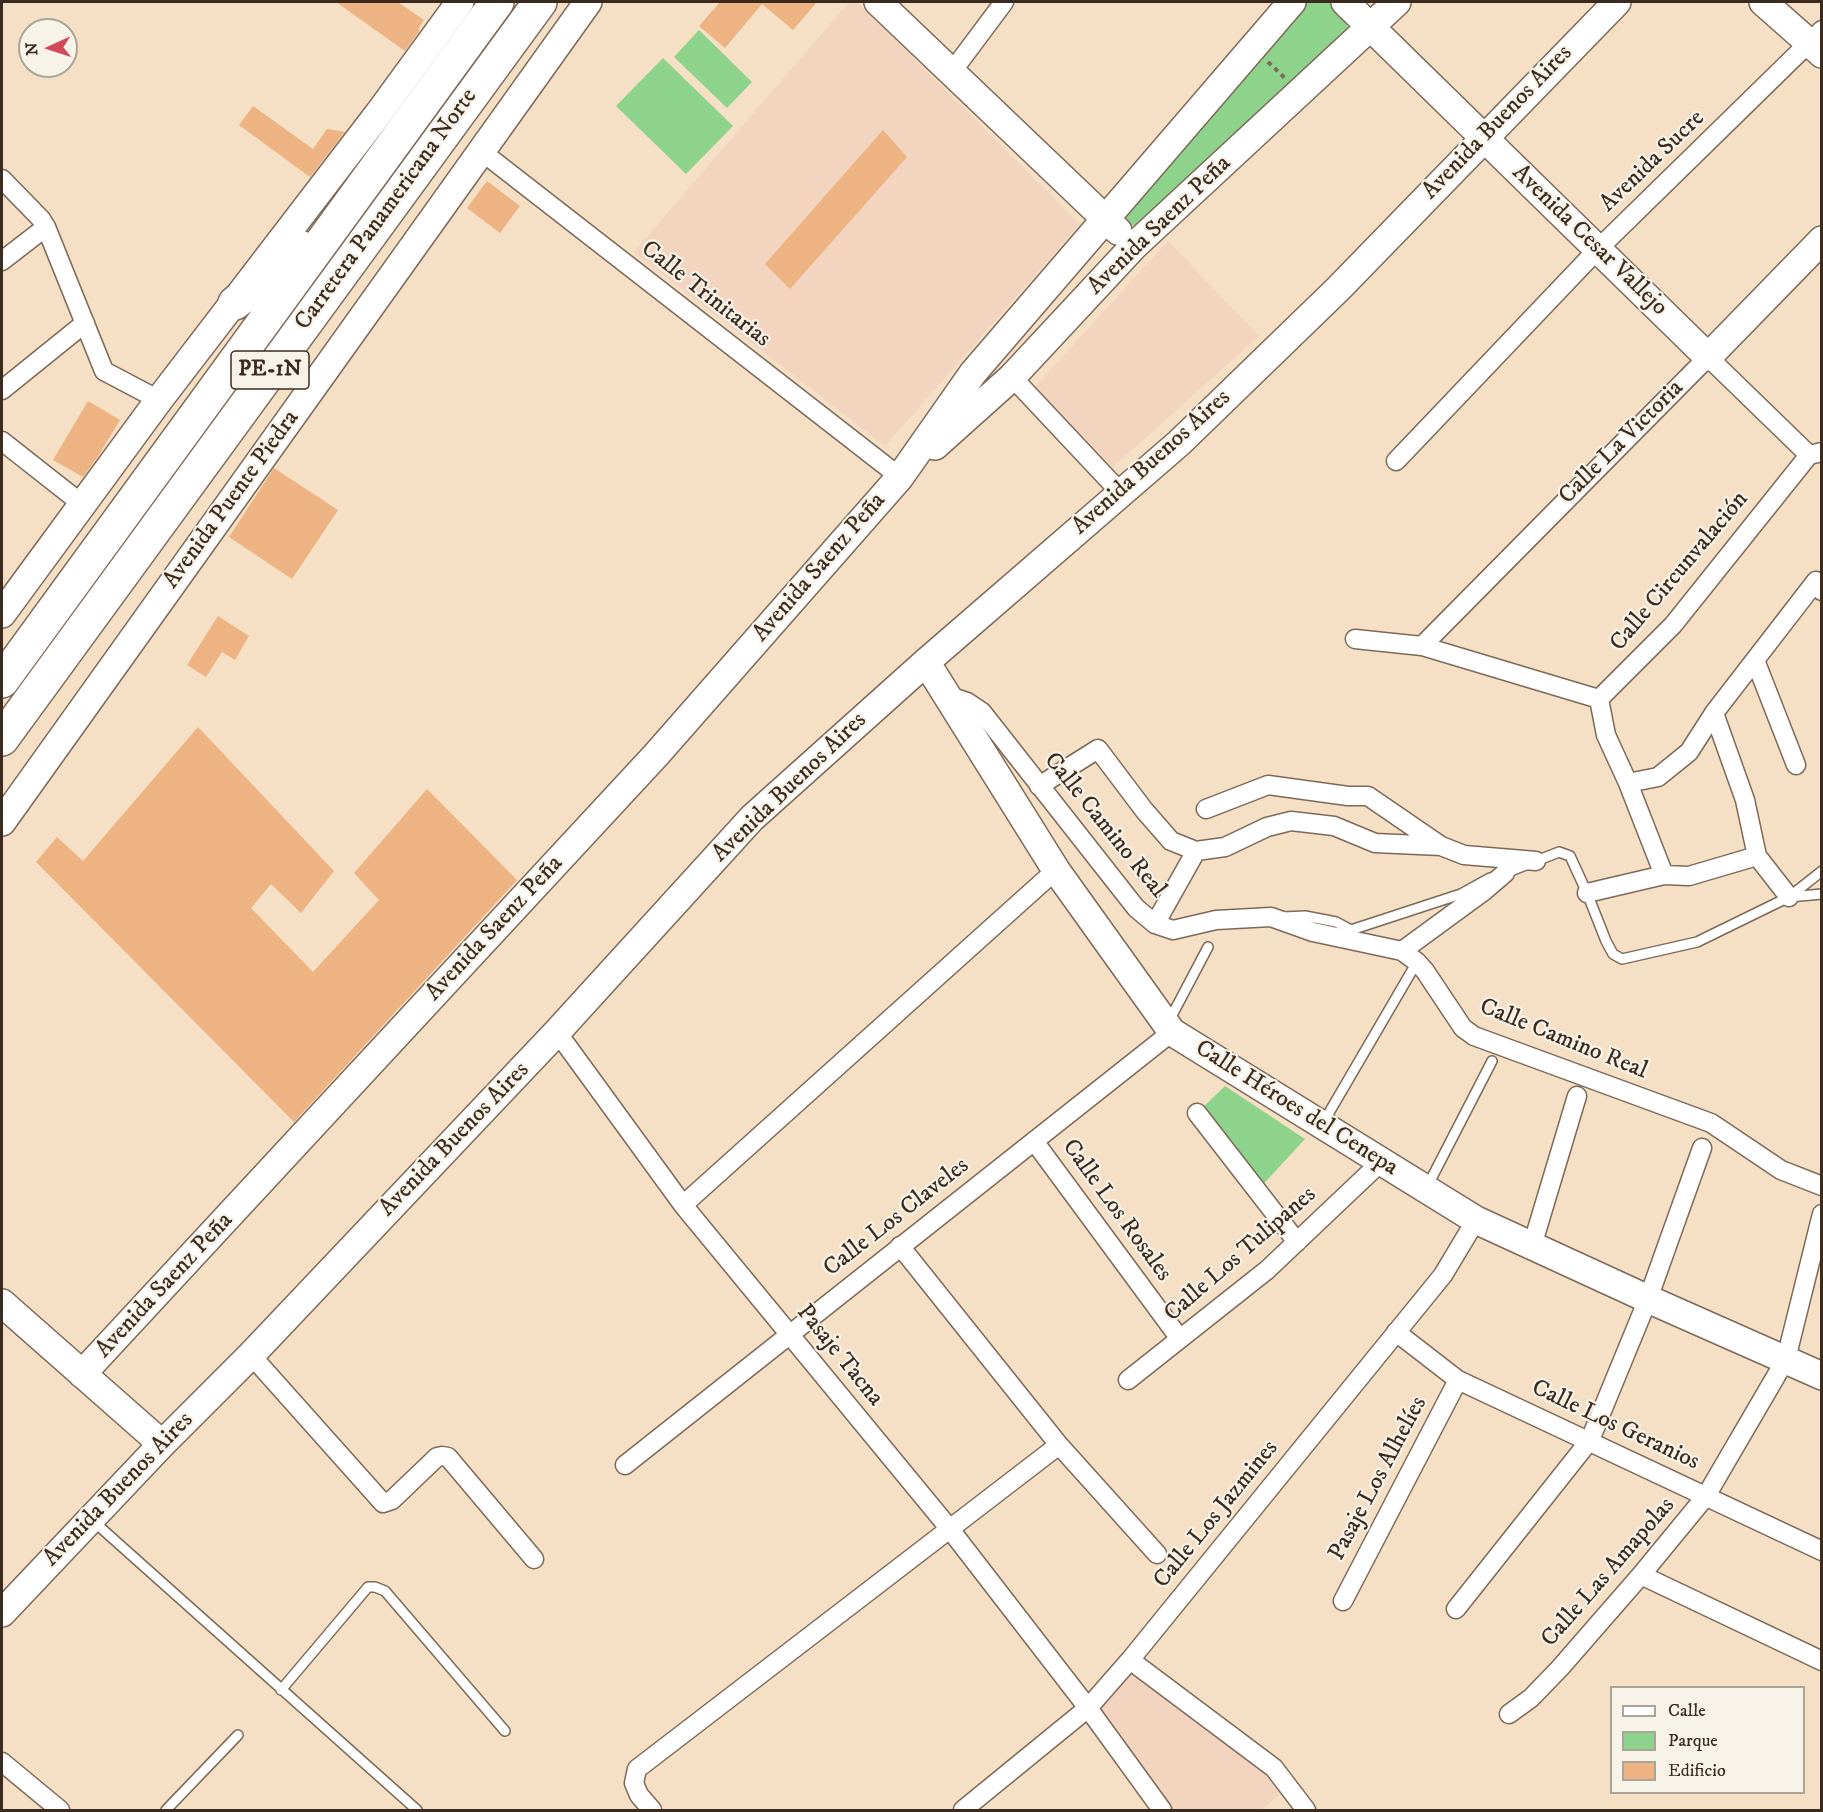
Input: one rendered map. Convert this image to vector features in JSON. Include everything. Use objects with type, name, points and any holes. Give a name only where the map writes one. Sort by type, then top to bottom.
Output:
[{"type":"highway","name":"Carretera Panamericana Norte","points":[[2,681],[497,2]]},
{"type":"highway","name":"Carretera Panamericana Norte","points":[[2,739],[540,2]]},
{"type":"highway","points":[[235,303],[276,270],[360,189]]},
{"type":"main road","points":[[2,614],[159,400],[379,113],[460,2]]},
{"type":"main road","name":"Avenida Puente Piedra","points":[[2,822],[588,2]]},
{"type":"main road","points":[[878,2],[1134,246]]},
{"type":"main road","name":"Avenida Saenz Peña","points":[[82,1374],[656,755],[900,477],[973,372],[1292,2]]},
{"type":"main road","name":"Avenida Cesar Vallejo","points":[[1345,2],[1708,357]]},
{"type":"main road","name":"Avenida Saenz Peña","points":[[900,477],[1012,377],[1134,246],[1397,2]]},
{"type":"main road","name":"Avenida Buenos Aires","points":[[2,1613],[162,1444],[251,1355],[557,1032],[752,818],[926,662],[1179,443],[1338,289],[1617,2]]},
{"type":"main road","points":[[1763,2],[1817,42]]},
{"type":"main road","name":"Calle La Victoria","points":[[1708,357],[1821,240]]},
{"type":"main road","name":"Calle Héroes del Cenepa","points":[[926,662],[1056,870],[1169,1029],[1476,1220],[1821,1376]]},
{"type":"main road","points":[[2,1303],[162,1444]]},
{"type":"street","points":[[951,73],[1004,2]]},
{"type":"street","name":"Avenida Sucre","points":[[1395,461],[1598,249],[1817,42]]},
{"type":"street","name":"Calle Trinitarias","points":[[481,151],[900,477]]},
{"type":"street","points":[[2,179],[46,227],[104,371],[159,400]]},
{"type":"street","points":[[2,261],[46,227]]},
{"type":"street","points":[[2,390],[85,322]]},
{"type":"street","name":"Avenida Cesar Vallejo","points":[[1708,357],[1815,453]]},
{"type":"street","name":"Calle La Victoria","points":[[1422,646],[1708,357]]},
{"type":"street","points":[[1012,377],[1121,493]]},
{"type":"street","points":[[2,441],[82,504]]},
{"type":"street","name":"Calle Circunvalación","points":[[1599,699],[1673,625],[1815,453]]},
{"type":"street","points":[[1628,783],[1658,777],[1689,752],[1714,713],[1816,581],[1821,591]]},
{"type":"street","points":[[1355,639],[1422,646],[1599,699],[1606,735],[1628,783],[1664,875]]},
{"type":"street","points":[[1755,660],[1796,765]]},
{"type":"street","name":"Calle Camino Real","points":[[946,695],[967,702],[982,712],[1136,908],[1155,924],[1173,930],[1216,920],[1271,917],[1313,932],[1409,956],[1463,1028],[1474,1036],[1711,1123],[1781,1170],[1821,1186]]},
{"type":"street","points":[[1714,713],[1745,800],[1757,856],[1789,897]]},
{"type":"street","points":[[1040,786],[1098,749],[1144,810],[1171,841],[1196,851],[1225,847],[1267,828],[1292,821],[1334,826],[1375,843],[1441,846]]},
{"type":"street","points":[[1206,809],[1268,785],[1348,796],[1368,796],[1441,846],[1464,855],[1536,861]]},
{"type":"street","points":[[1155,924],[1196,851]]},
{"type":"street","points":[[1587,893],[1664,875],[1689,876],[1757,856]]},
{"type":"street","points":[[684,1205],[1056,870]]},
{"type":"street","points":[[1409,956],[1505,873]]},
{"type":"street","name":"Calle Los Claveles","points":[[625,1465],[1034,1141],[1169,1029]]},
{"type":"street","name":"Pasaje Tacna","points":[[557,1032],[684,1205],[949,1528],[1088,1708],[1162,1810]]},
{"type":"street","points":[[1532,1246],[1577,1096]]},
{"type":"street","points":[[1197,1113],[1297,1242]]},
{"type":"street","name":"Calle Los Rosales","points":[[1034,1141],[1180,1339]]},
{"type":"street","points":[[1456,1609],[1590,1440],[1648,1299],[1702,1148]]},
{"type":"street","name":"Calle Los Tulipanes","points":[[1128,1380],[1267,1270],[1381,1162]]},
{"type":"street","name":"Calle Las Amapolas","points":[[1509,1714],[1531,1698],[1560,1668],[1706,1496],[1786,1359],[1821,1214]]},
{"type":"street","name":"Calle Los Jazmines","points":[[966,1810],[1088,1708],[1130,1660],[1443,1275],[1476,1220]]},
{"type":"street","points":[[900,1246],[1059,1445],[1157,1554]]},
{"type":"street","name":"Calle Los Geranios","points":[[1396,1332],[1458,1380],[1590,1440],[1821,1551]]},
{"type":"street","points":[[251,1355],[383,1503],[392,1500],[437,1457],[442,1456],[447,1458],[534,1559]]},
{"type":"street","name":"Pasaje Los Alhelíes","points":[[1343,1601],[1458,1380]]},
{"type":"street","points":[[652,1810],[639,1795],[634,1783],[638,1769],[1059,1445]]},
{"type":"street","points":[[1641,1575],[1821,1661]]},
{"type":"street","points":[[1130,1660],[1274,1768],[1306,1810]]},
{"type":"street","points":[[2,1762],[60,1810]]},
{"type":"lane","points":[[1271,917],[1305,916],[1336,922],[1351,930],[1461,894],[1485,880],[1559,852],[1570,856],[1606,941],[1613,954],[1622,959],[1696,942],[1789,897],[1821,871]]},
{"type":"lane","points":[[1789,897],[1821,894]]},
{"type":"lane","points":[[1169,1029],[1209,947]]},
{"type":"lane","points":[[1321,1125],[1409,956]]},
{"type":"lane","points":[[1426,1189],[1492,1061]]},
{"type":"lane","points":[[90,1519],[417,1810]]},
{"type":"lane","points":[[281,1690],[368,1587],[375,1587],[385,1591],[505,1731]]},
{"type":"lane","points":[[166,1810],[238,1735]]},
{"type":"path","points":[[1252,48],[1301,92]]},
{"type":"shaded area","points":[[849,2],[857,2],[1080,224],[885,446],[634,252]]},
{"type":"shaded area","points":[[1168,241],[1259,336],[1113,467],[1035,387]]},
{"type":"shaded area","points":[[1130,1660],[1289,1788],[1261,1810],[1165,1810],[1088,1708]]},
{"type":"green space","points":[[1307,2],[1329,2],[1346,22],[1348,29],[1346,34],[1137,225],[1129,226],[1122,220],[1124,209]]},
{"type":"green space","points":[[699,30],[752,82],[727,108],[674,57]]},
{"type":"green space","points":[[663,58],[733,126],[686,174],[616,106]]},
{"type":"green space","points":[[1225,1086],[1305,1139],[1257,1191],[1197,1113]]},
{"type":"building","points":[[336,2],[398,2],[424,20],[418,29],[420,30],[405,51]]},
{"type":"building","points":[[720,2],[817,2],[793,30],[762,4],[725,48],[699,26]]},
{"type":"building","points":[[253,106],[313,149],[327,129],[345,132],[310,177],[239,125]]},
{"type":"building","points":[[883,130],[907,157],[790,289],[765,264]]},
{"type":"building","points":[[487,181],[520,206],[500,233],[467,208]]},
{"type":"building","points":[[88,401],[120,420],[83,477],[53,460]]},
{"type":"building","points":[[274,468],[338,510],[292,579],[229,537]]},
{"type":"building","points":[[218,616],[249,636],[235,660],[222,652],[206,677],[187,665]]},
{"type":"building","points":[[198,727],[334,871],[301,913],[271,884],[251,908],[313,972],[379,900],[354,873],[427,789],[517,880],[294,1122],[36,862],[57,837],[83,861]]}]
